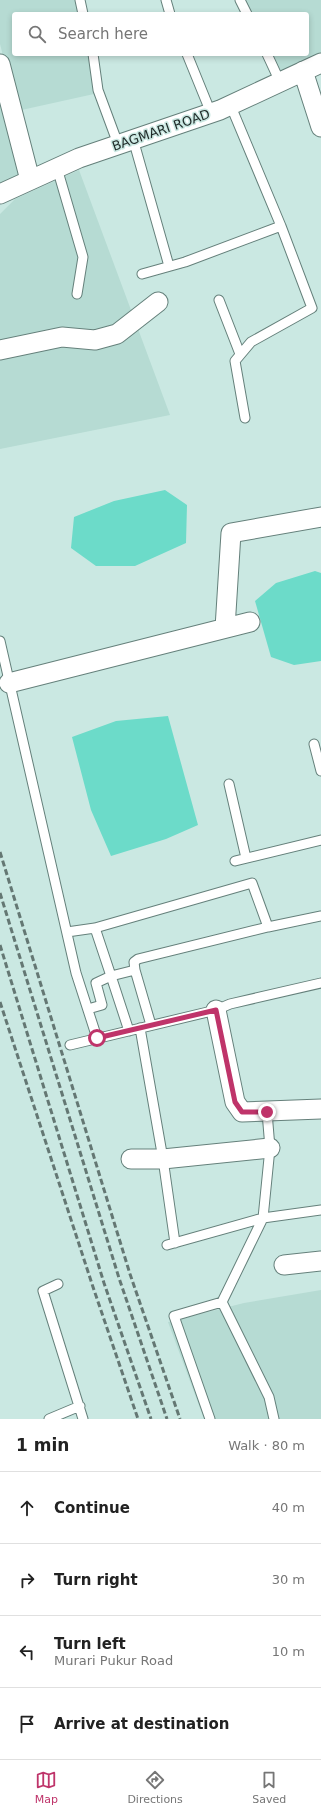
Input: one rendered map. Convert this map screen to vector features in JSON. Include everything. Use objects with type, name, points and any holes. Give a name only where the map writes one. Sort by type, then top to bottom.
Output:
[{"type":"street","name":"BAGMARI ROAD","points":[[0,194],[79,158],[211,113],[321,63]]},
{"type":"street","points":[[0,64],[30,180]]},
{"type":"street","points":[[303,71],[321,128]]},
{"type":"street","points":[[0,350],[62,338],[95,340],[117,334],[158,302]]},
{"type":"street","points":[[225,628],[231,533],[321,517]]},
{"type":"street","points":[[9,682],[250,622]]},
{"type":"street","points":[[216,1010],[235,1102],[242,1112],[321,1109]]},
{"type":"street","points":[[131,1159],[163,1159],[270,1148]]},
{"type":"street","points":[[284,1265],[321,1261]]},
{"type":"lane","points":[[80,0],[83,12]]},
{"type":"lane","points":[[166,0],[169,12]]},
{"type":"lane","points":[[240,0],[246,12]]},
{"type":"lane","points":[[93,56],[98,90],[126,142],[170,266]]},
{"type":"lane","points":[[188,56],[211,113]]},
{"type":"lane","points":[[269,56],[280,82]]},
{"type":"lane","points":[[230,104],[281,226],[312,308],[251,342],[235,361],[245,418]]},
{"type":"lane","points":[[57,168],[84,257],[77,294]]},
{"type":"lane","points":[[142,274],[170,266],[281,226]]},
{"type":"lane","points":[[219,300],[240,354]]},
{"type":"lane","points":[[0,641],[76,973],[97,1038]]},
{"type":"lane","points":[[314,744],[321,771]]},
{"type":"lane","points":[[229,784],[246,858]]},
{"type":"lane","points":[[235,862],[321,840]]},
{"type":"lane","points":[[67,932],[95,928],[252,883],[268,927]]},
{"type":"lane","points":[[151,1025],[135,970],[134,962],[138,959],[268,927],[321,916]]},
{"type":"lane","points":[[95,928],[129,1031]]},
{"type":"lane","points":[[88,1009],[102,1005],[96,983],[111,976],[135,970]]},
{"type":"lane","points":[[70,1045],[216,1010],[230,1004],[321,983]]},
{"type":"lane","points":[[140,1028],[163,1159],[171,1244],[263,1218],[321,1210]]},
{"type":"lane","points":[[210,1419],[174,1316],[222,1302],[263,1218],[270,1148],[267,1112]]},
{"type":"lane","points":[[58,1284],[43,1291],[83,1419]]},
{"type":"lane","points":[[222,1302],[268,1397],[274,1419]]},
{"type":"lane","points":[[49,1419],[80,1406]]},
{"type":"shaded area","points":[[0,0],[79,0],[82,12],[12,12],[12,56],[94,56],[103,92],[17,111],[0,44]]},
{"type":"shaded area","points":[[244,0],[321,0],[321,59],[281,78],[271,56],[309,56],[309,12],[249,12]]},
{"type":"shaded area","points":[[0,84],[25,178],[0,187]]},
{"type":"shaded area","points":[[79,170],[170,415],[0,449],[0,214],[15,199]]},
{"type":"shaded area","points":[[165,490],[187,505],[186,543],[135,566],[96,566],[71,548],[74,517],[114,501]]},
{"type":"shaded area","points":[[315,571],[321,573],[321,661],[294,665],[271,657],[255,601],[276,583]]},
{"type":"shaded area","points":[[168,716],[198,825],[166,839],[111,856],[91,810],[72,737],[116,721]]},
{"type":"shaded area","points":[[321,1290],[321,1419],[204,1419],[168,1322],[244,1303]]},
{"type":"railway","points":[[0,852],[130,1274],[180,1419]]},
{"type":"railway","points":[[0,893],[119,1278],[167,1419]]},
{"type":"railway","points":[[0,945],[104,1283],[151,1419]]},
{"type":"railway","points":[[0,1002],[93,1287],[138,1419]]},
{"type":"route","points":[[97,1038],[216,1010],[235,1102],[242,1112],[267,1112]]}]
